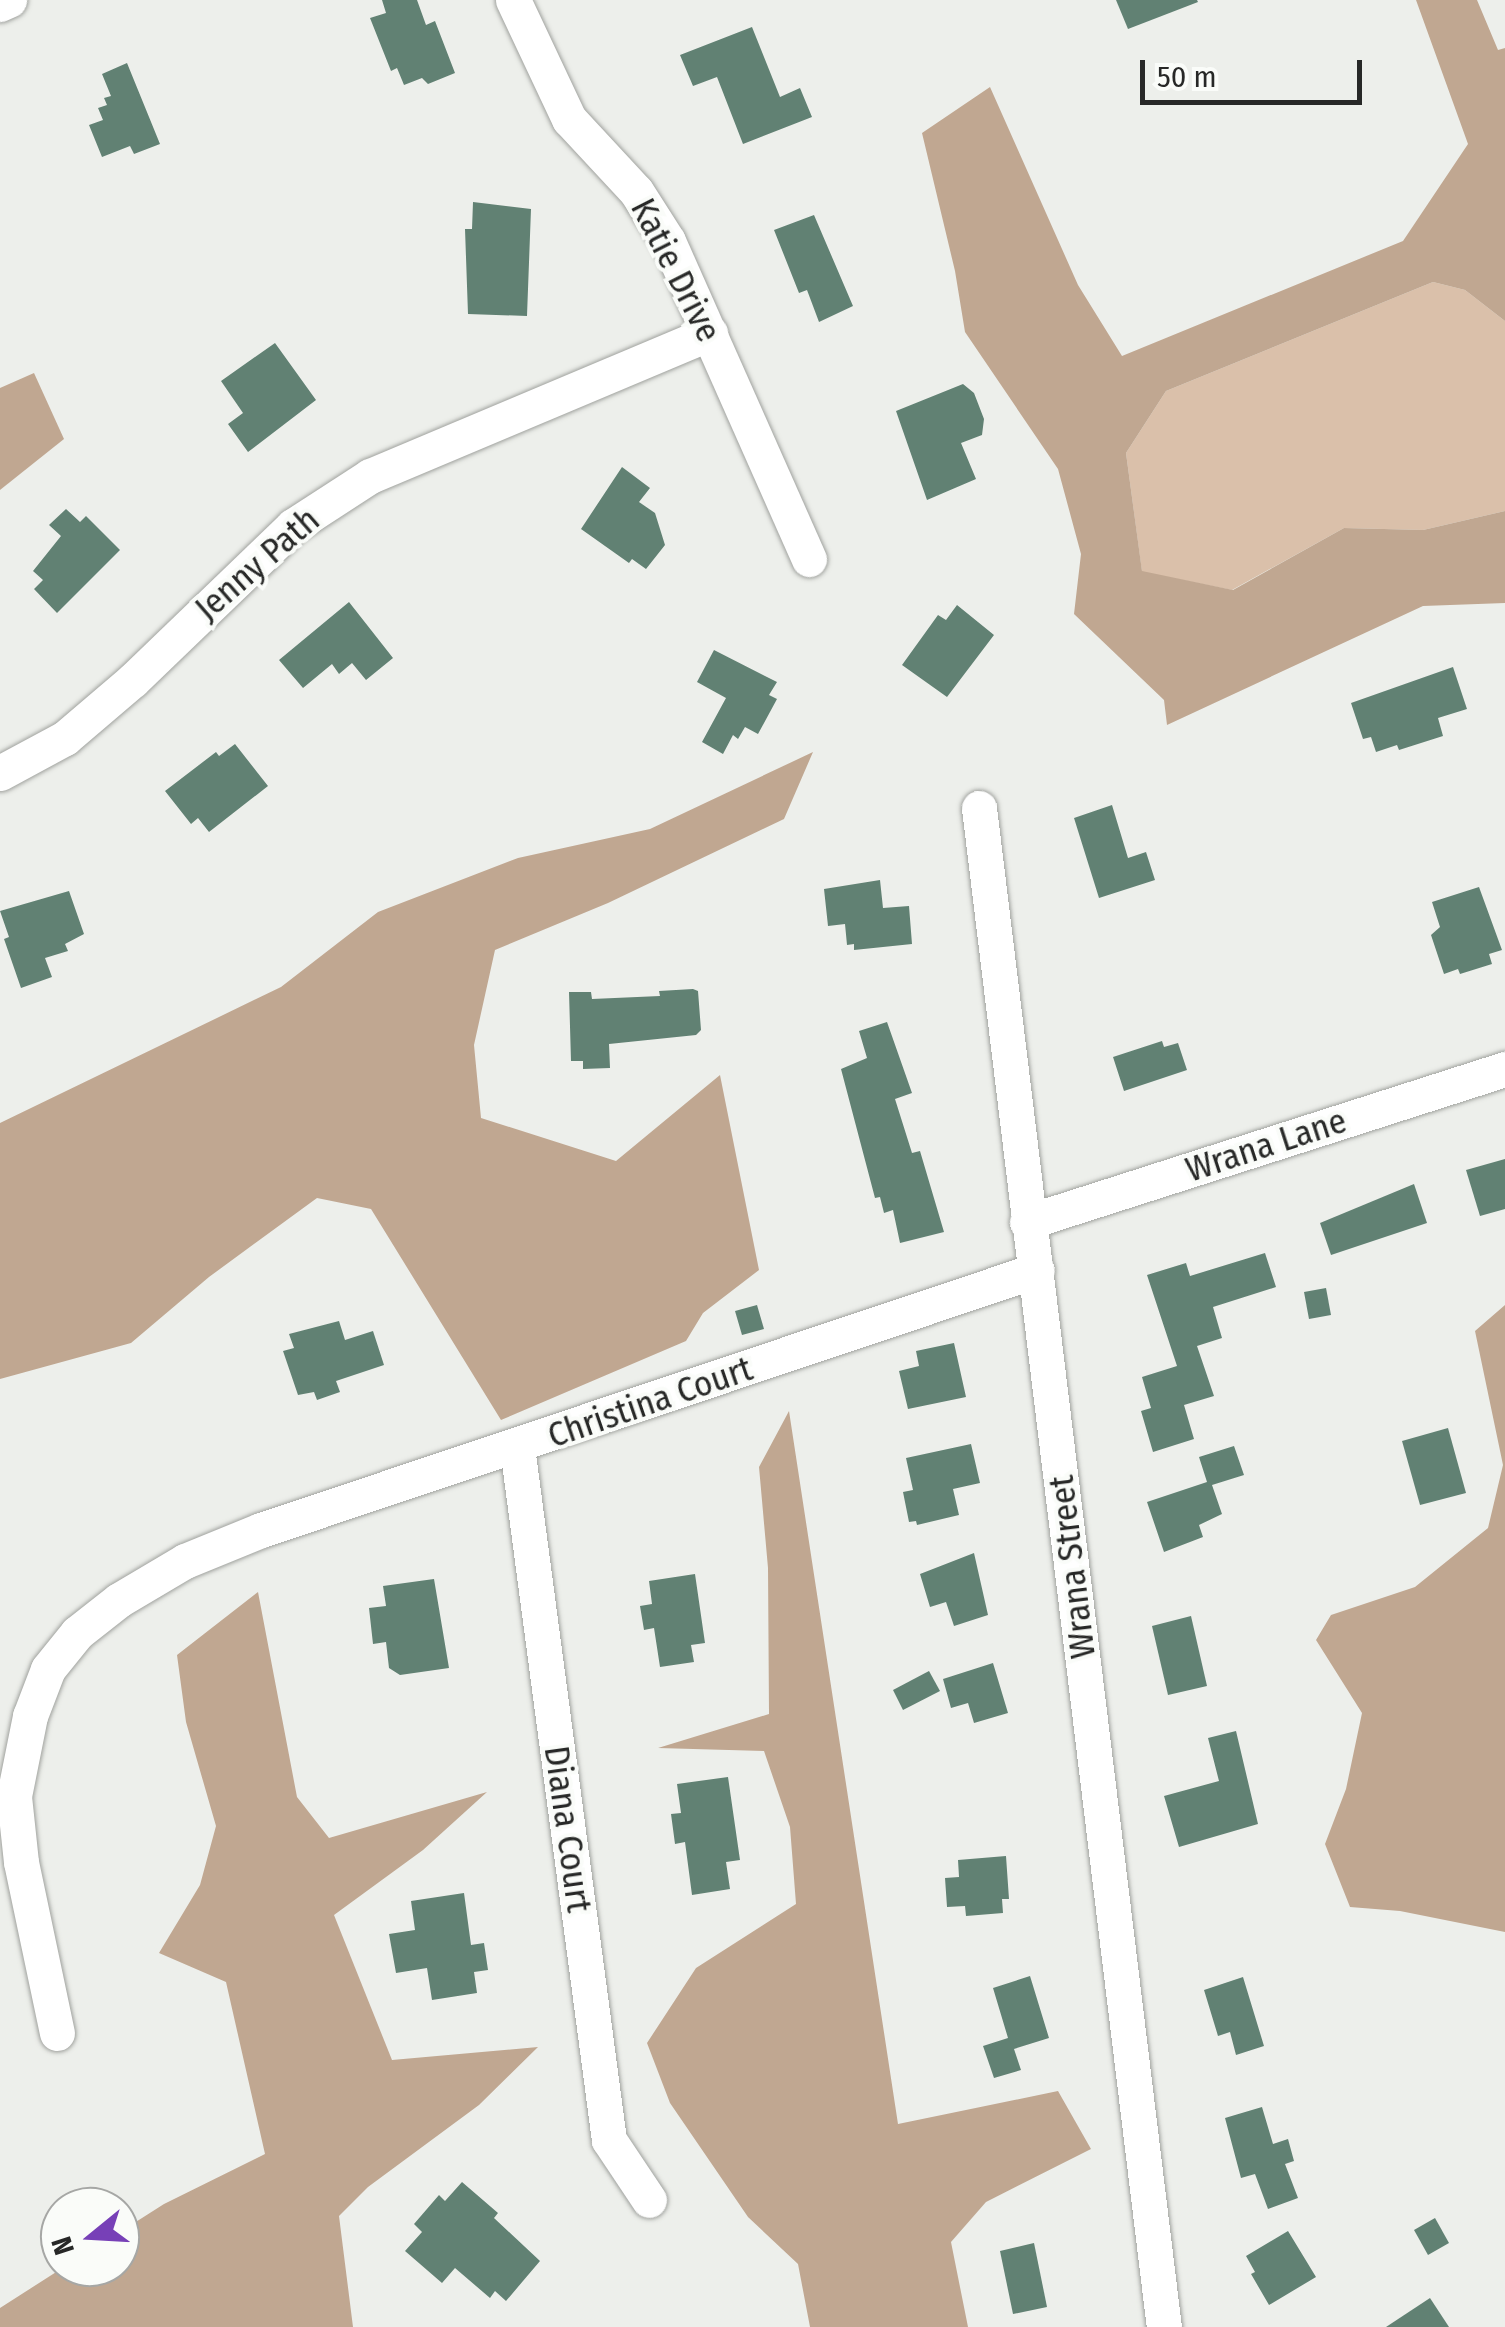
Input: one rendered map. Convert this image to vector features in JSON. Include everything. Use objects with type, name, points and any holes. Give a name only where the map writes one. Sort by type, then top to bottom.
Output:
[{"type":"street","points":[[0,4],[8,0]]},
{"type":"street","name":"Katie Drive","points":[[513,0],[569,119],[636,191],[668,241],[809,559]]},
{"type":"street","name":"Jenny Path","points":[[0,773],[64,738],[133,680],[293,526],[370,476],[710,333]]},
{"type":"street","name":"Wrana Street","points":[[980,808],[1026,1222],[1037,1270],[1164,2327]]},
{"type":"street","name":"Wrana Lane","points":[[1026,1222],[1505,1069]]},
{"type":"street","name":"Christina Court","points":[[57,2033],[21,1862],[14,1796],[30,1716],[42,1685],[78,1633],[119,1600],[185,1561],[262,1530],[518,1448],[1037,1270]]},
{"type":"street","name":"Diana Court","points":[[518,1448],[609,2140],[648,2200]]},
{"type":"shaded area","points":[[1416,0],[1477,0],[1498,50],[1505,48],[1505,321],[1465,290],[1433,282],[1166,391],[1126,453],[1142,571],[1233,590],[1344,528],[1423,530],[1505,511],[1505,603],[1423,606],[1167,725],[1164,700],[1074,614],[1081,554],[1058,469],[965,332],[955,271],[922,133],[990,87],[1078,285],[1122,356],[1403,241],[1468,144]]},
{"type":"shaded area","points":[[1433,282],[1465,290],[1505,321],[1505,511],[1423,530],[1344,528],[1232,590],[1142,572],[1126,453],[1166,391]]},
{"type":"shaded area","points":[[34,373],[64,439],[0,490],[0,388]]},
{"type":"shaded area","points":[[813,752],[784,819],[608,903],[495,950],[474,1045],[481,1118],[616,1161],[720,1075],[759,1270],[703,1313],[686,1341],[501,1420],[371,1209],[317,1198],[209,1277],[131,1343],[0,1379],[0,1123],[281,987],[378,912],[518,858],[650,829]]},
{"type":"shaded area","points":[[1505,1305],[1505,1932],[1400,1911],[1350,1907],[1325,1844],[1346,1789],[1362,1713],[1316,1640],[1331,1615],[1415,1587],[1488,1528],[1503,1465],[1475,1331]]},
{"type":"shaded area","points":[[789,1411],[898,2124],[1058,2091],[1091,2149],[986,2202],[951,2242],[968,2327],[810,2327],[798,2264],[748,2217],[670,2103],[647,2043],[696,1968],[796,1904],[790,1827],[764,1751],[658,1748],[769,1714],[768,1568],[759,1467]]},
{"type":"shaded area","points":[[258,1592],[297,1797],[329,1838],[487,1792],[423,1850],[334,1915],[392,2060],[538,2047],[479,2105],[368,2187],[339,2216],[353,2327],[0,2327],[0,2308],[40,2282],[40,2287],[140,2287],[140,2219],[265,2154],[226,1982],[159,1953],[200,1885],[216,1826],[186,1722],[177,1655]]},
{"type":"building","points":[[382,0],[417,0],[426,25],[435,21],[455,73],[428,84],[422,78],[404,85],[397,68],[391,71],[370,18],[386,13]]},
{"type":"building","points":[[1116,0],[1197,0],[1198,2],[1128,29]]},
{"type":"building","points":[[752,27],[780,97],[800,88],[812,117],[743,144],[717,77],[693,86],[680,55]]},
{"type":"building","points":[[127,63],[160,144],[134,154],[130,146],[102,157],[89,125],[103,120],[98,108],[107,105],[104,98],[111,96],[102,74]]},
{"type":"building","points":[[473,202],[531,209],[527,316],[468,314],[465,229],[472,229]]},
{"type":"building","points":[[814,215],[853,306],[819,322],[807,290],[799,293],[774,230]]},
{"type":"building","points":[[275,343],[316,400],[248,452],[228,424],[243,413],[221,381]]},
{"type":"building","points":[[963,384],[974,393],[984,419],[982,435],[961,443],[976,479],[927,500],[896,411]]},
{"type":"building","points":[[622,467],[650,488],[639,502],[655,513],[665,545],[646,569],[632,559],[629,563],[581,529]]},
{"type":"building","points":[[66,509],[80,522],[86,516],[120,550],[57,613],[34,589],[43,580],[33,571],[61,536],[49,525]]},
{"type":"building","points":[[349,602],[393,658],[366,680],[352,663],[339,674],[332,664],[303,688],[279,660]]},
{"type":"building","points":[[957,605],[994,635],[947,697],[902,665],[938,615],[946,620]]},
{"type":"building","points":[[714,650],[777,682],[769,695],[777,699],[758,734],[745,727],[738,739],[733,735],[723,754],[702,742],[726,698],[697,682]]},
{"type":"building","points":[[1453,667],[1467,709],[1438,718],[1443,736],[1399,750],[1397,745],[1376,752],[1371,737],[1363,739],[1351,703]]},
{"type":"building","points":[[235,744],[268,786],[209,832],[198,818],[191,824],[165,791],[216,752],[219,756]]},
{"type":"building","points":[[1112,805],[1128,858],[1146,852],[1155,880],[1099,898],[1074,818]]},
{"type":"building","points":[[880,880],[883,908],[909,906],[912,944],[854,950],[854,944],[847,945],[845,924],[828,926],[824,889]]},
{"type":"building","points":[[1479,887],[1502,950],[1489,954],[1492,964],[1460,974],[1458,969],[1444,974],[1431,935],[1440,927],[1432,902]]},
{"type":"building","points":[[69,891],[84,934],[65,944],[68,951],[45,958],[52,977],[21,988],[4,939],[9,937],[0,911]]},
{"type":"building","points":[[659,991],[698,991],[701,1030],[696,1035],[609,1044],[610,1068],[583,1069],[583,1061],[571,1061],[569,992],[591,992],[592,999],[660,996]]},
{"type":"building","points":[[887,1022],[912,1093],[895,1099],[912,1153],[920,1151],[944,1232],[900,1243],[893,1210],[884,1213],[880,1197],[875,1198],[841,1069],[867,1058],[859,1031]]},
{"type":"building","points":[[1162,1041],[1164,1047],[1178,1043],[1187,1070],[1124,1091],[1113,1057]]},
{"type":"building","points":[[1505,1159],[1505,1209],[1480,1216],[1466,1170]]},
{"type":"building","points":[[1414,1184],[1427,1223],[1331,1255],[1320,1223]]},
{"type":"building","points":[[1265,1253],[1276,1287],[1213,1307],[1222,1338],[1197,1346],[1214,1396],[1184,1405],[1194,1439],[1153,1452],[1141,1411],[1151,1408],[1142,1377],[1177,1366],[1147,1275],[1186,1263],[1190,1276]]},
{"type":"building","points":[[1326,1288],[1331,1315],[1309,1319],[1304,1292]]},
{"type":"building","points":[[757,1305],[764,1329],[742,1335],[735,1311]]},
{"type":"building","points":[[339,1321],[345,1340],[373,1331],[384,1365],[336,1381],[340,1392],[317,1400],[314,1392],[298,1395],[283,1351],[294,1348],[289,1334]]},
{"type":"building","points":[[954,1343],[966,1397],[908,1409],[899,1371],[919,1366],[916,1351]]},
{"type":"building","points":[[1448,1428],[1466,1493],[1420,1505],[1402,1441]]},
{"type":"building","points":[[971,1444],[980,1483],[953,1489],[959,1515],[917,1525],[916,1521],[909,1522],[903,1492],[913,1490],[906,1458]]},
{"type":"building","points":[[1234,1446],[1244,1475],[1212,1485],[1222,1514],[1199,1525],[1203,1537],[1164,1552],[1147,1502],[1207,1482],[1199,1457]]},
{"type":"building","points":[[974,1553],[988,1615],[954,1626],[946,1602],[930,1607],[920,1574]]},
{"type":"building","points":[[695,1574],[705,1643],[691,1645],[694,1662],[660,1667],[654,1628],[644,1630],[640,1606],[652,1604],[649,1581]]},
{"type":"building","points":[[434,1579],[449,1668],[400,1675],[389,1668],[386,1642],[373,1644],[369,1608],[386,1606],[383,1586]]},
{"type":"building","points":[[1191,1616],[1207,1686],[1168,1695],[1152,1626]]},
{"type":"building","points":[[993,1663],[1008,1713],[974,1723],[968,1703],[951,1708],[943,1679]]},
{"type":"building","points":[[929,1671],[940,1691],[903,1710],[893,1690]]},
{"type":"building","points":[[1236,1731],[1258,1824],[1179,1847],[1164,1796],[1219,1781],[1208,1738]]},
{"type":"building","points":[[728,1777],[740,1860],[726,1862],[730,1889],[692,1895],[685,1842],[675,1844],[671,1814],[681,1813],[677,1784]]},
{"type":"building","points":[[1006,1856],[1009,1899],[1002,1899],[1003,1913],[966,1916],[965,1906],[947,1907],[945,1878],[959,1877],[958,1860]]},
{"type":"building","points":[[464,1893],[471,1945],[484,1943],[488,1970],[474,1972],[477,1993],[432,2000],[427,1968],[396,1973],[389,1934],[415,1930],[411,1901]]},
{"type":"building","points":[[1030,1976],[1049,2038],[1014,2049],[1021,2070],[994,2078],[983,2046],[1008,2038],[993,1988]]},
{"type":"building","points":[[1243,1977],[1264,2046],[1236,2055],[1230,2032],[1218,2036],[1204,1990]]},
{"type":"building","points":[[1262,2107],[1273,2144],[1288,2139],[1294,2161],[1285,2164],[1298,2198],[1268,2209],[1255,2174],[1241,2178],[1225,2118]]},
{"type":"building","points":[[462,2182],[498,2213],[494,2218],[540,2261],[506,2301],[495,2291],[490,2298],[455,2268],[442,2283],[405,2251],[422,2232],[414,2224],[439,2195],[445,2201]]},
{"type":"building","points":[[1435,2218],[1449,2243],[1428,2255],[1414,2230]]},
{"type":"building","points":[[1288,2231],[1316,2277],[1269,2305],[1251,2274],[1255,2272],[1246,2256]]},
{"type":"building","points":[[1034,2243],[1047,2307],[1013,2314],[1000,2251]]},
{"type":"building","points":[[1430,2298],[1449,2327],[1386,2327]]}]
